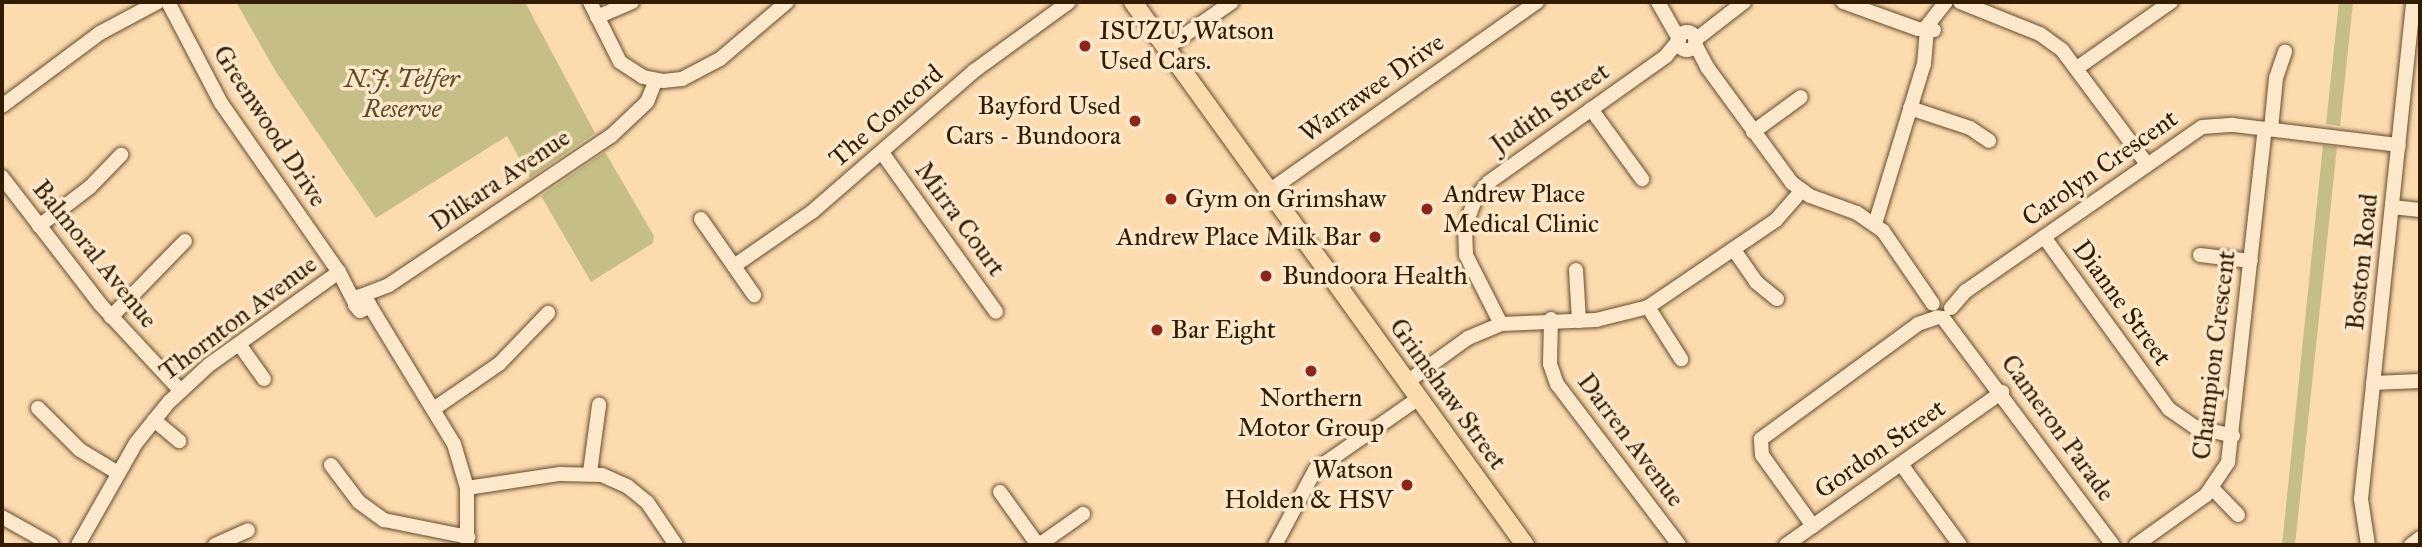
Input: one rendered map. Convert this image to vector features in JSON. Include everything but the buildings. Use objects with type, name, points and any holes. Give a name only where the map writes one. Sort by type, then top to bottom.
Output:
[{"type":"main road","name":"Grimshaw Street","points":[[1132,2],[1525,545]]},
{"type":"street","points":[[2,106],[100,33],[158,2]]},
{"type":"street","name":"Greenwood Drive","points":[[168,2],[220,103],[339,272],[364,303],[435,408],[454,444],[467,488],[467,541]]},
{"type":"street","points":[[590,2],[620,62],[653,80],[682,79],[720,59],[787,2]]},
{"type":"street","points":[[597,17],[632,2]]},
{"type":"street","name":"The Concord","points":[[734,266],[883,154],[974,71],[1069,2]]},
{"type":"street","points":[[1166,48],[1232,2]]},
{"type":"street","points":[[1510,2],[1519,14]]},
{"type":"street","name":"Warrawee Drive","points":[[1269,191],[1537,2]]},
{"type":"street","name":"Cameron Parade","points":[[1658,2],[1753,132],[1801,191],[1870,221],[1916,274],[2113,545]]},
{"type":"street","name":"Judith Street","points":[[1501,324],[1466,255],[1464,236],[1470,207],[1489,182],[1744,2]]},
{"type":"street","points":[[1843,2],[1929,29]]},
{"type":"street","points":[[1870,221],[1924,64],[1929,29],[1952,2],[2040,34],[2077,68],[2147,164]]},
{"type":"street","points":[[2077,68],[2155,6],[2171,2]]},
{"type":"street","name":"Boston Road","points":[[2368,545],[2361,499],[2399,143],[2416,14]]},
{"type":"street","name":"Champion Crescent","points":[[2136,545],[2213,489],[2228,462],[2268,129],[2276,78],[2285,52]]},
{"type":"street","name":"Dilkara Avenue","points":[[364,303],[611,136],[637,113],[653,80]]},
{"type":"street","points":[[1753,132],[1801,97]]},
{"type":"street","points":[[1910,108],[1969,128],[1989,141]]},
{"type":"street","points":[[1591,109],[1642,179]]},
{"type":"street","name":"Carolyn Crescent","points":[[1813,526],[1762,455],[1761,439],[2147,164],[2208,125],[2399,143]]},
{"type":"street","name":"Mirra Court","points":[[883,154],[996,312]]},
{"type":"street","points":[[39,226],[90,187],[121,155]]},
{"type":"street","name":"Balmoral Avenue","points":[[2,177],[111,317],[180,390]]},
{"type":"street","points":[[1407,382],[1468,338],[1501,324],[1551,319],[1579,321],[1648,307],[1734,250],[1783,213],[1801,191]]},
{"type":"street","points":[[2392,207],[2420,210]]},
{"type":"street","points":[[701,219],[754,295]]},
{"type":"street","name":"Dianne Street","points":[[2044,237],[2169,409],[2195,427],[2233,436]]},
{"type":"street","points":[[111,317],[185,241]]},
{"type":"street","points":[[1734,250],[1756,282],[1777,299]]},
{"type":"street","points":[[2200,255],[2251,261]]},
{"type":"street","points":[[1576,270],[1579,321]]},
{"type":"street","name":"Thornton Avenue","points":[[78,545],[118,473],[154,420],[180,390],[339,272]]},
{"type":"street","points":[[1648,307],[1681,359]]},
{"type":"street","points":[[435,408],[499,364],[548,313]]},
{"type":"street","name":"Darren Avenue","points":[[1551,319],[1550,364],[1557,384],[1679,545]]},
{"type":"street","points":[[239,344],[264,379]]},
{"type":"street","points":[[2374,379],[2413,381]]},
{"type":"street","name":"Gordon Street","points":[[1786,545],[2002,392]]},
{"type":"street","points":[[1275,545],[1315,470],[1419,398]]},
{"type":"street","points":[[590,472],[599,405]]},
{"type":"street","points":[[38,408],[80,450],[118,473]]},
{"type":"street","points":[[154,420],[179,441]]},
{"type":"street","points":[[1901,464],[1961,545]]},
{"type":"street","points":[[331,466],[359,502],[384,520],[467,541]]},
{"type":"street","points":[[467,488],[590,472],[638,494],[676,545]]},
{"type":"street","points":[[2213,489],[2238,515]]},
{"type":"street","points":[[1000,492],[1039,545],[1083,514]]},
{"type":"street","points":[[2,517],[52,545]]},
{"type":"street","name":"Boston Road","points":[[2364,527],[2374,545]]},
{"type":"street","points":[[215,545],[248,530]]},
{"type":"street","points":[[2411,545],[2420,538]]},
{"type":"green space","name":"N.J. Telfer Reserve","points":[[236,2],[525,2],[595,133],[530,178],[507,136],[376,218],[276,72]]},
{"type":"green space","points":[[2339,2],[2353,2],[2340,126],[2326,124]]},
{"type":"green space","points":[[2323,145],[2337,147],[2295,545],[2282,545]]},
{"type":"green space","points":[[605,152],[654,236],[653,243],[591,282],[541,196]]},
{"type":"place","name":"ISUZU, Watson Used Cars.","points":[[1085,46]]},
{"type":"place","name":"Bayford Used Cars - Bundoora","points":[[1135,121]]},
{"type":"place","name":"Gym on Grimshaw","points":[[1171,199]]},
{"type":"place","name":"Andrew Place Medical Clinic","points":[[1427,209]]},
{"type":"place","name":"Andrew Place Milk Bar","points":[[1375,237]]},
{"type":"place","name":"Bundoora Health","points":[[1266,276]]},
{"type":"place","name":"Bar Eight","points":[[1157,330]]},
{"type":"place","name":"Northern Motor Group","points":[[1311,371]]},
{"type":"place","name":"Watson Holden & HSV","points":[[1407,485]]}]
